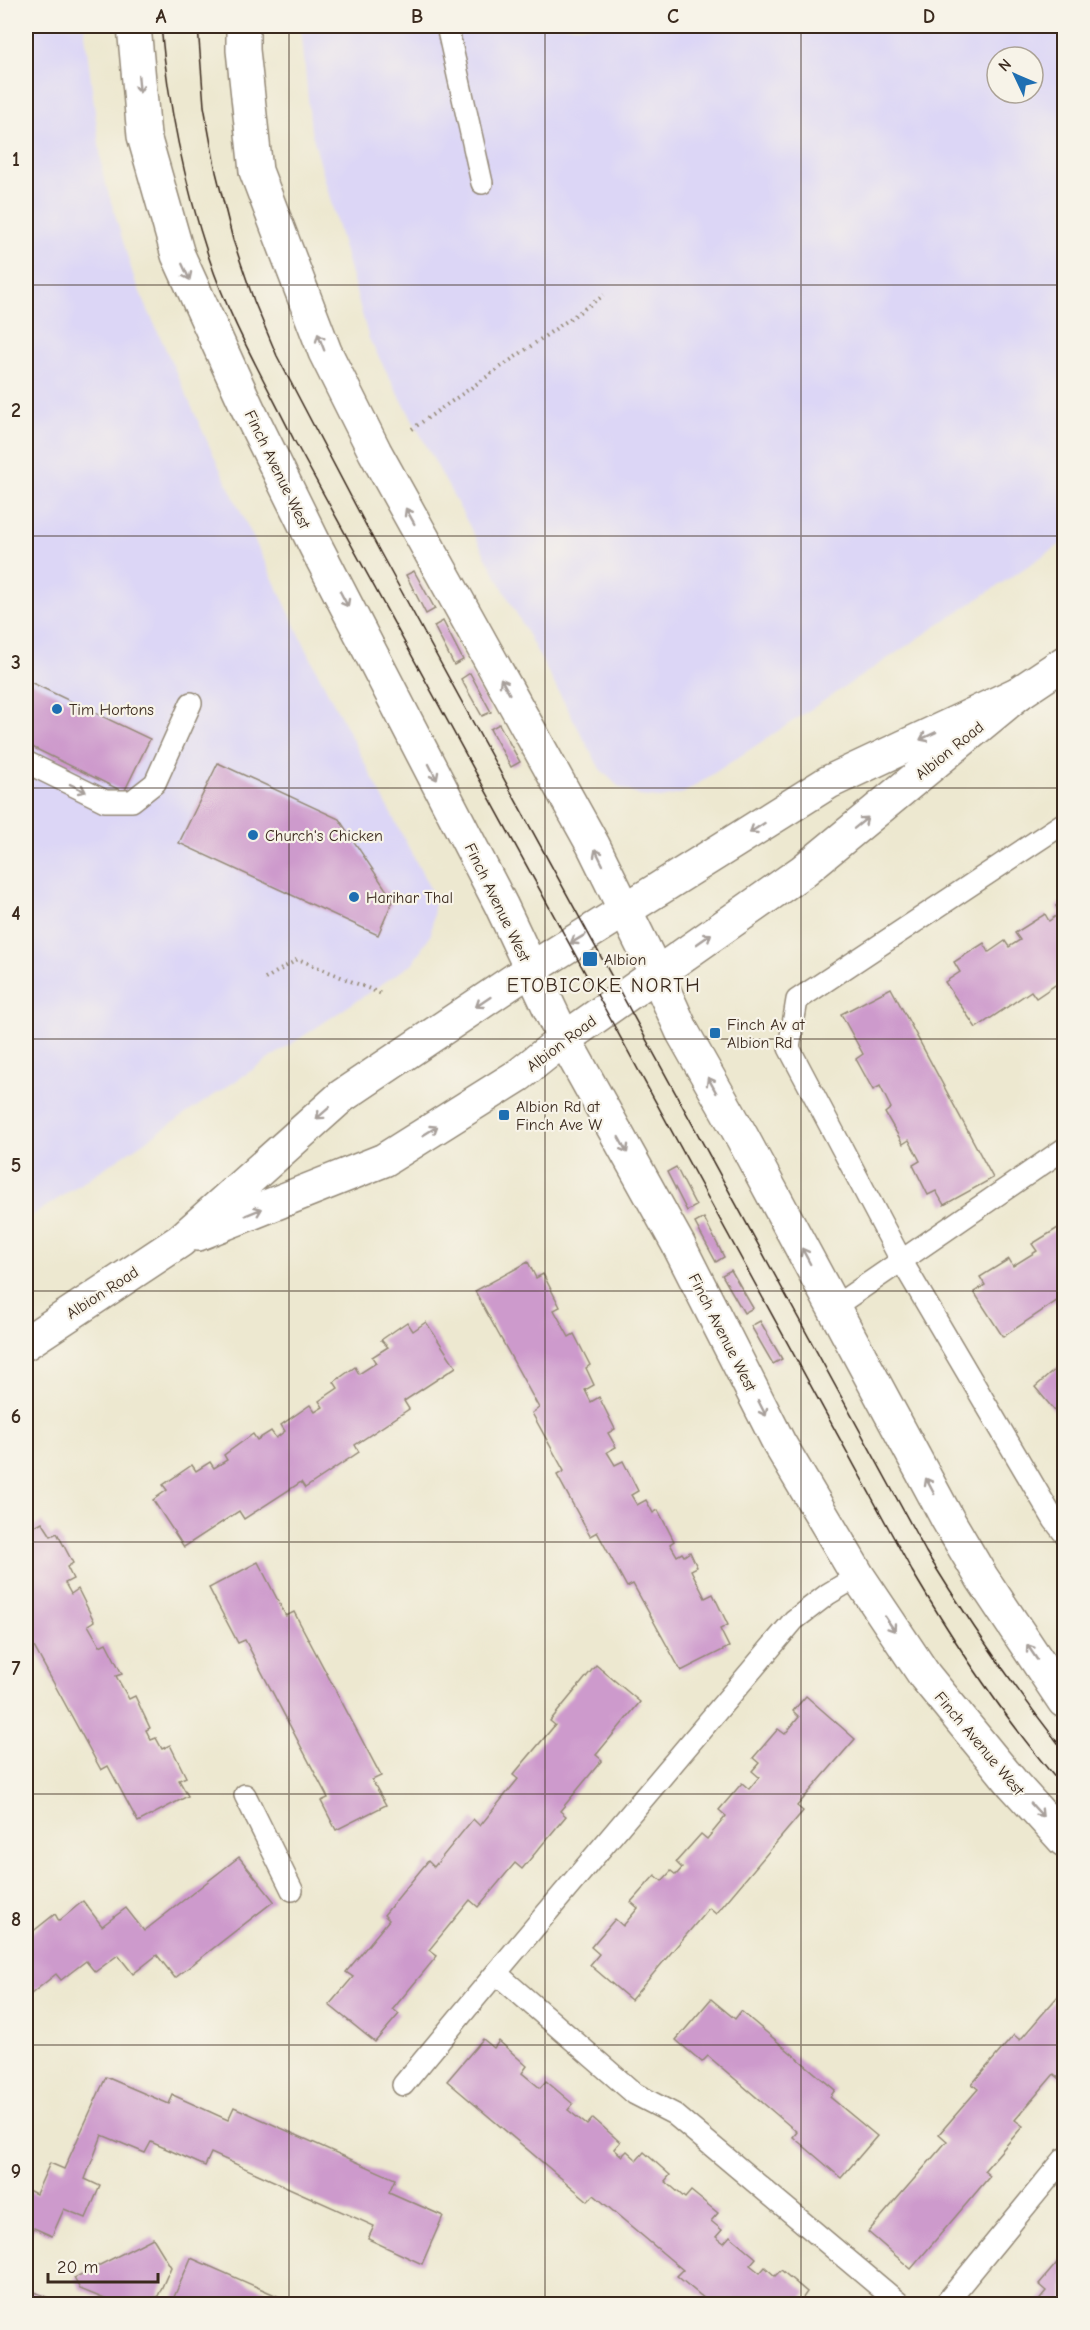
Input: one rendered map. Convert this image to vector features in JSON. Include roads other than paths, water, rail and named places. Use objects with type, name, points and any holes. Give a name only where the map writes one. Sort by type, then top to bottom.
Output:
[{"type":"main road","name":"Finch Avenue West","points":[[134,26],[144,136],[178,255],[248,409],[316,547],[501,905],[564,1039],[678,1244],[780,1443],[858,1576],[925,1676],[1014,1785],[1065,1840]]},
{"type":"main road","points":[[243,26],[243,50],[256,171],[325,352],[375,453],[593,845],[682,1030],[948,1520],[982,1578],[1065,1701]]},
{"type":"main road","name":"Albion Road","points":[[180,1241],[384,1160],[519,1075],[564,1039],[803,871],[1019,693],[1065,663]]},
{"type":"main road","name":"Albion Road","points":[[26,1343],[180,1241],[342,1096],[531,969],[829,782],[1019,693]]},
{"type":"lane","points":[[447,26],[482,183]]},
{"type":"lane","points":[[26,762],[105,801],[132,801],[155,783],[191,703]]},
{"type":"lane","points":[[1065,823],[797,1000],[789,1048],[901,1260],[1054,1520],[1065,1533]]},
{"type":"lane","points":[[834,1307],[1065,1149]]},
{"type":"lane","points":[[403,2085],[794,1620],[828,1594],[858,1576]]},
{"type":"lane","points":[[245,1795],[292,1890]]},
{"type":"lane","points":[[496,1973],[635,2094],[674,2114],[900,2304]]},
{"type":"lane","points":[[945,2304],[1065,2159]]},
{"type":"tram line","points":[[161,26],[178,143],[209,258],[237,327],[294,440],[912,1571],[983,1683],[1022,1737],[1064,1788]]},
{"type":"tram line","points":[[198,26],[204,106],[216,172],[233,240],[254,301],[277,356],[380,552],[926,1552],[992,1654],[1064,1751]]},
{"type":"place","name":"Tim Hortons","points":[[57,709]]},
{"type":"place","name":"Church's Chicken","points":[[253,835]]},
{"type":"place","name":"Harihar Thal","points":[[354,897]]},
{"type":"place","name":"Albion","points":[[590,959]]},
{"type":"place","name":"Finch Av at Albion Rd","points":[[715,1033]]},
{"type":"place","name":"Albion Rd at Finch Ave W","points":[[504,1115]]},
{"type":"district","name":"ETOBICOKE NORTH","points":[[604,985]]}]
